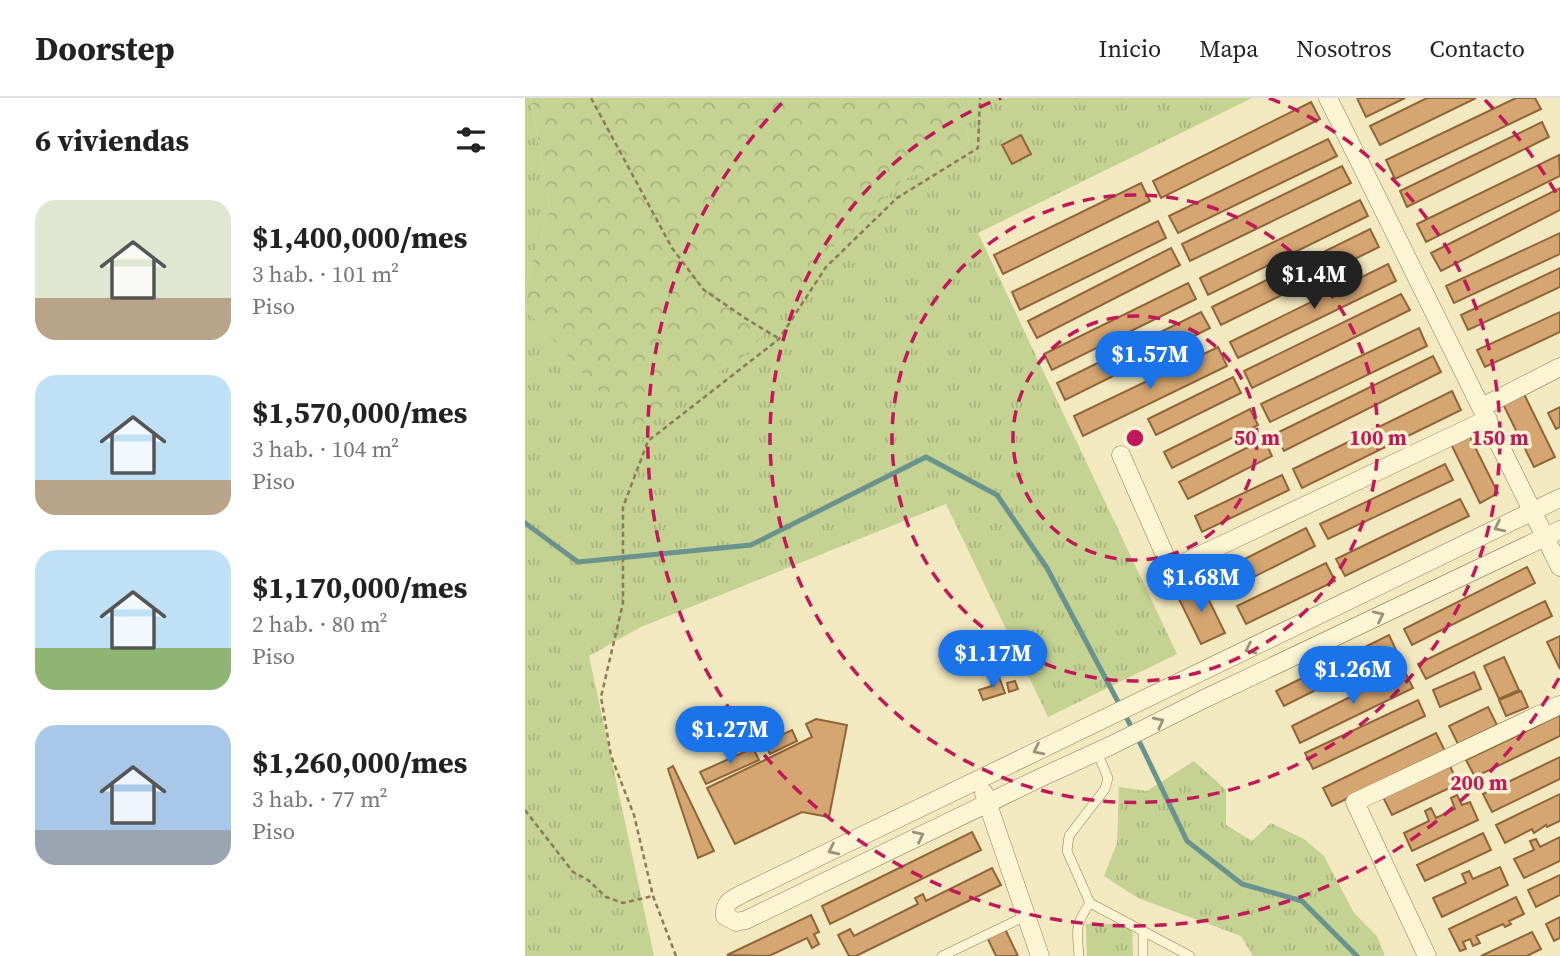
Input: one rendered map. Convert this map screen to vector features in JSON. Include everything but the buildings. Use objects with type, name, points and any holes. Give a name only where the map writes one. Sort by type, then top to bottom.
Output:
[{"type":"street","points":[[1328,98],[1533,510],[1553,534],[1560,567]]},
{"type":"street","points":[[1121,455],[1171,569],[1485,413],[1560,367]]},
{"type":"street","points":[[1553,534],[746,920],[736,922],[725,916],[724,908],[728,901],[735,897],[1560,498]]},
{"type":"street","points":[[1427,956],[1355,802],[1560,705]]},
{"type":"street","points":[[979,779],[1040,956]]},
{"type":"lane","points":[[1105,748],[1108,779],[1105,789],[1069,836],[1067,851],[1090,903],[1190,956]]},
{"type":"lane","points":[[1079,956],[1078,919],[1090,903]]},
{"type":"lane","points":[[948,955],[1026,916]]},
{"type":"lane","points":[[1143,930],[1143,956]]},
{"type":"path","points":[[591,98],[672,248],[704,290],[779,339]]},
{"type":"path","points":[[676,956],[653,896],[634,815],[611,756],[601,697],[623,603],[623,507],[648,441],[779,339],[826,267],[897,198],[978,148],[980,98]]},
{"type":"path","points":[[525,810],[573,872],[606,897],[623,903],[653,896]]},
{"type":"green space","points":[[525,98],[531,98],[550,210],[525,286]]},
{"type":"green space","points":[[531,98],[962,98],[969,144],[903,180],[823,258],[749,352],[634,430],[525,308],[525,286],[550,210]]},
{"type":"green space","points":[[962,98],[1252,98],[978,233],[1177,654],[1048,717],[946,504],[641,627],[589,656],[654,956],[525,956],[525,308],[635,430],[823,258],[903,180],[969,144]]},
{"type":"green space","points":[[1194,761],[1226,790],[1226,825],[1252,841],[1271,823],[1304,839],[1324,856],[1354,913],[1377,936],[1385,956],[1253,956],[1241,936],[1138,898],[1104,876],[1117,843],[1119,787],[1147,791]]},
{"type":"green space","points":[[1086,924],[1132,924],[1133,956],[1087,956]]},
{"type":"waterway","points":[[525,523],[578,562],[751,545],[926,457],[997,495],[1047,568],[1142,747],[1187,841],[1242,884],[1302,901],[1357,956]]}]
